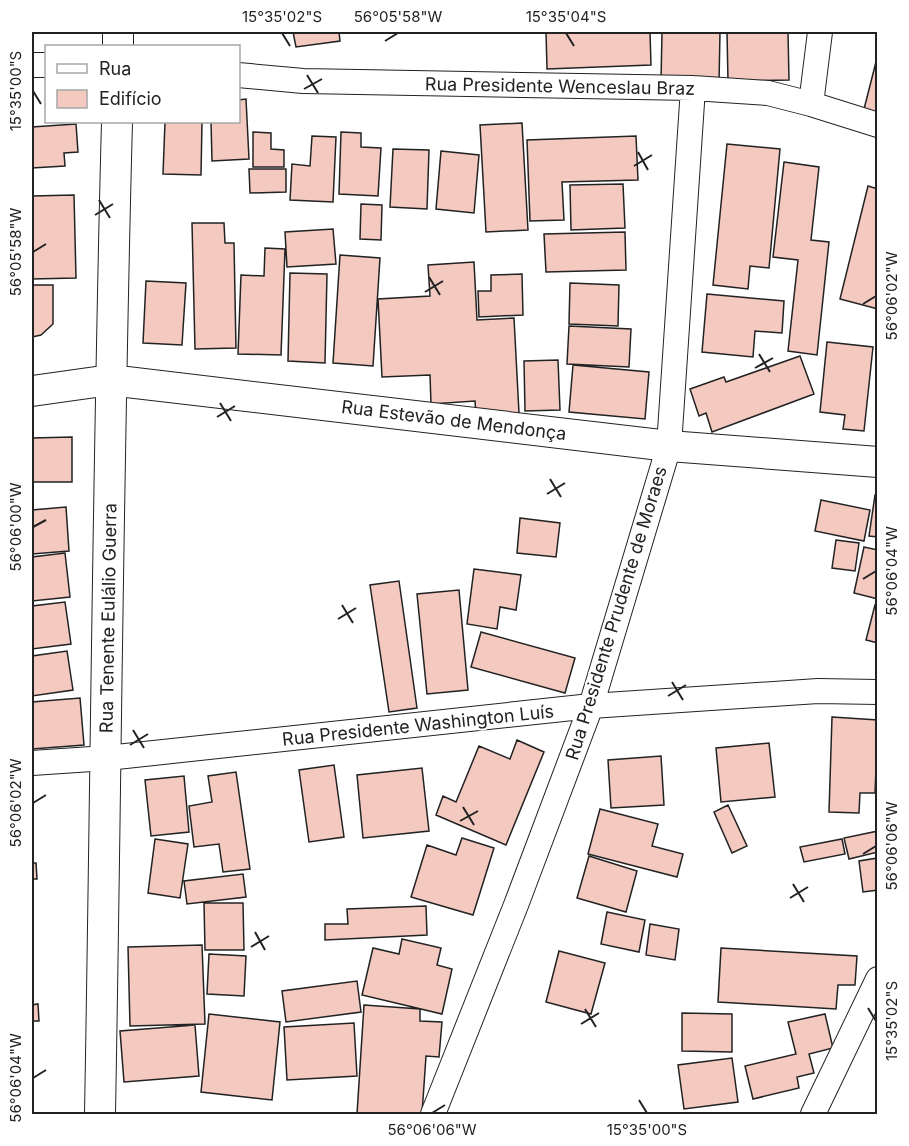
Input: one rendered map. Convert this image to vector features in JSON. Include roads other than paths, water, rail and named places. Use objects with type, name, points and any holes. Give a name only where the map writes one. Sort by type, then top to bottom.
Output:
[{"type":"street","points":[[811,104],[820,32]]},
{"type":"street","name":"Rua Presidente Wenceslau Braz","points":[[240,75],[303,81],[693,88],[768,93],[878,125]]},
{"type":"street","name":"Rua Presidente Prudente de Moraes","points":[[433,1114],[516,905],[591,706],[669,446],[693,88]]},
{"type":"street","name":"Rua Tenente Eulálio Guerra","points":[[100,1114],[107,758],[110,380],[117,123]]},
{"type":"street","name":"Rua Estevão de Mendonça","points":[[32,391],[110,380],[669,446],[878,462]]},
{"type":"street","name":"Rua Presidente Washington Luís","points":[[32,763],[107,758],[591,706],[818,691],[878,692]]},
{"type":"street","points":[[813,1114],[878,979]]}]
